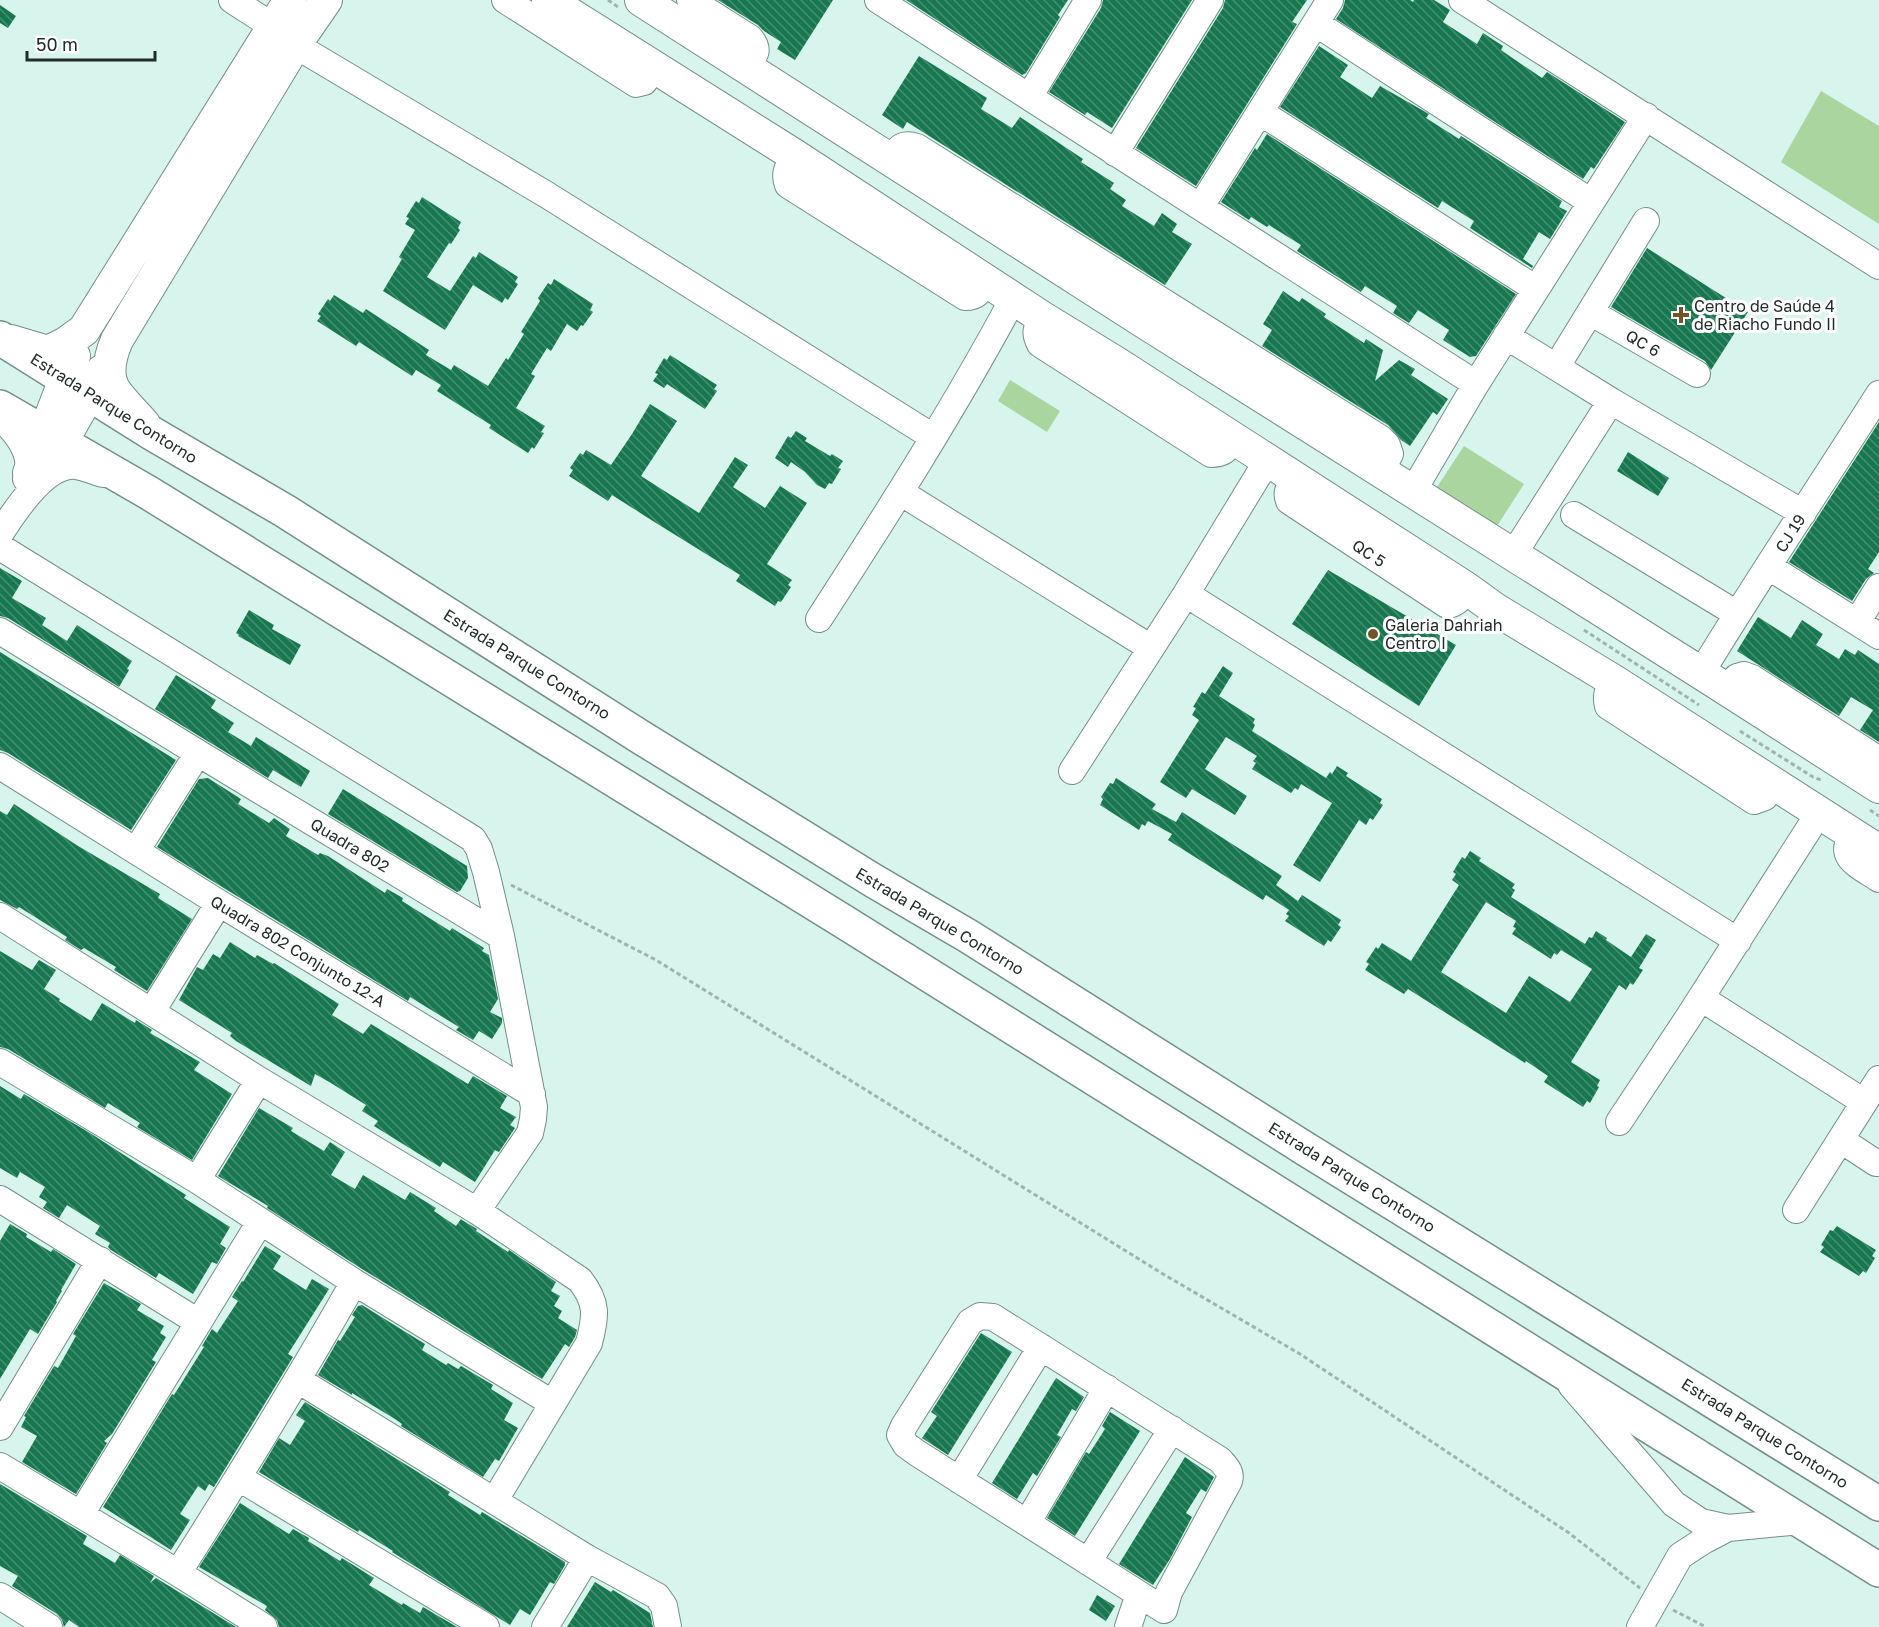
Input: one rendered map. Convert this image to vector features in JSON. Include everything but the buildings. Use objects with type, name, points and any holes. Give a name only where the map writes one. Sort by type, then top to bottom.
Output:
[{"type":"highway","name":"Estrada Parque Contorno","points":[[0,338],[153,434],[285,511],[642,738],[968,936],[1879,1504]]},
{"type":"highway","points":[[0,407],[124,480],[846,923],[1801,1521],[1874,1570]]},
{"type":"highway","points":[[846,923],[863,917],[875,904],[877,896],[874,881]]},
{"type":"highway","points":[[938,981],[933,966],[935,952],[946,941],[968,936]]},
{"type":"main road","points":[[153,434],[113,387],[110,368],[111,355],[117,340],[285,36],[290,0]]},
{"type":"main road","points":[[0,338],[48,352],[84,330],[285,36],[326,0]]},
{"type":"main road","points":[[548,0],[795,155],[1042,318],[1118,364],[1466,588],[1495,609],[1614,681],[1819,813],[1865,835]]},
{"type":"main road","points":[[641,0],[1202,359],[1879,787]]},
{"type":"main road","points":[[1118,364],[1131,360],[1145,342],[1147,333],[1144,322]]},
{"type":"main road","points":[[33,479],[77,386],[84,330]]},
{"type":"main road","points":[[77,386],[111,355]]},
{"type":"main road","points":[[1170,399],[1164,384],[1167,373],[1174,364],[1187,357],[1202,359]]},
{"type":"street","points":[[232,0],[285,36],[547,195],[933,437]]},
{"type":"street","points":[[505,0],[636,84],[644,82],[654,68]]},
{"type":"street","points":[[690,0],[750,38],[756,45],[756,52],[746,68]]},
{"type":"street","points":[[878,0],[1476,384]]},
{"type":"street","points":[[1029,97],[1088,0]]},
{"type":"street","points":[[1115,153],[1210,0]]},
{"type":"street","points":[[1201,206],[1330,0]]},
{"type":"street","points":[[1462,0],[1879,266]]},
{"type":"street","points":[[1317,24],[1591,202]]},
{"type":"street","points":[[1260,112],[1536,289]]},
{"type":"street","points":[[1413,491],[1476,384],[1646,116]]},
{"type":"street","points":[[890,160],[901,147],[908,144],[917,147],[1370,432],[1387,445],[1390,454],[1381,471]]},
{"type":"street","points":[[1557,366],[1646,221]]},
{"type":"street","points":[[819,619],[972,374],[1013,299]]},
{"type":"street","name":"QC 6","points":[[1590,312],[1697,374]]},
{"type":"street","points":[[1042,318],[1036,328],[1035,336],[1040,344],[1211,454],[1220,454],[1234,439]]},
{"type":"street","points":[[1506,336],[1611,401],[1803,513]]},
{"type":"street","name":"CJ 19","points":[[1701,673],[1879,394]]},
{"type":"street","points":[[1513,555],[1611,401]]},
{"type":"street","points":[[0,417],[21,440],[33,479]]},
{"type":"street","points":[[1072,771],[1186,594],[1267,461]]},
{"type":"street","points":[[0,534],[33,479],[74,466],[124,480]]},
{"type":"street","points":[[900,492],[1151,648]]},
{"type":"street","points":[[1574,515],[1737,614]]},
{"type":"street","points":[[0,547],[472,838],[479,849],[486,872],[501,936],[532,1094],[533,1119],[530,1133],[477,1211]]},
{"type":"street","points":[[1769,567],[1879,636]]},
{"type":"street","points":[[1857,622],[1879,587]]},
{"type":"street","points":[[1186,594],[1738,941]]},
{"type":"street","points":[[0,631],[198,753],[136,851]]},
{"type":"street","points":[[1728,690],[1737,677],[1744,675],[1752,678],[1879,760]]},
{"type":"street","name":"Quadra 802","points":[[198,753],[501,936]]},
{"type":"street","name":"Quadra 802 Conjunto 12-A","points":[[0,766],[532,1094]]},
{"type":"street","points":[[1619,1122],[1819,813]]},
{"type":"street","points":[[1865,835],[1846,843],[1848,856],[1879,879]]},
{"type":"street","points":[[152,1011],[219,903]]},
{"type":"street","points":[[0,916],[259,1080],[477,1211],[580,1280],[587,1290],[595,1319],[589,1342],[495,1500]]},
{"type":"street","points":[[1701,998],[1864,1102]]},
{"type":"street","points":[[0,1062],[197,1180],[354,1282],[552,1403]]},
{"type":"street","points":[[1796,1210],[1879,1079]]},
{"type":"street","points":[[197,1180],[259,1080]]},
{"type":"street","points":[[1841,1140],[1876,1163]]},
{"type":"street","points":[[1,1201],[198,1322]]},
{"type":"street","points":[[81,1514],[260,1222]]},
{"type":"street","points":[[0,1427],[100,1260]]},
{"type":"street","points":[[178,1573],[298,1380],[354,1282]]},
{"type":"street","points":[[980,1316],[993,1317],[1220,1460],[1229,1470],[1230,1476],[1169,1592],[1170,1618],[1139,1594],[906,1445],[900,1435],[904,1425],[970,1322],[980,1316]]},
{"type":"street","points":[[958,1480],[1041,1347]]},
{"type":"street","points":[[1557,1370],[1674,1504],[1701,1522],[1728,1528],[1801,1521]]},
{"type":"street","points":[[298,1380],[587,1558],[657,1596],[664,1606],[669,1627]]},
{"type":"street","points":[[1027,1523],[1107,1388]]},
{"type":"street","points":[[1088,1562],[1172,1429]]},
{"type":"street","points":[[0,1466],[178,1573],[259,1626]]},
{"type":"street","points":[[238,1478],[486,1627]]},
{"type":"street","points":[[1674,1504],[1680,1556]]},
{"type":"street","points":[[1640,1627],[1680,1556],[1728,1528]]},
{"type":"street","points":[[546,1627],[587,1558]]},
{"type":"street","points":[[1128,1627],[1139,1594]]},
{"type":"street","points":[[0,1596],[49,1627]]},
{"type":"path","points":[[486,872],[656,960],[1162,1274],[1300,1354],[1569,1533],[1655,1600],[1706,1627]]},
{"type":"green space","points":[[1821,91],[1879,126],[1879,224],[1781,162]]},
{"type":"green space","points":[[1010,380],[1060,411],[1047,432],[998,401]]},
{"type":"green space","points":[[1464,446],[1524,484],[1497,526],[1437,487]]},
{"type":"place","name":"Centro de Saúde 4 de Riacho Fundo II","points":[[1681,315]]},
{"type":"place","name":"Galeria Dahriah Centro I","points":[[1373,634]]}]
